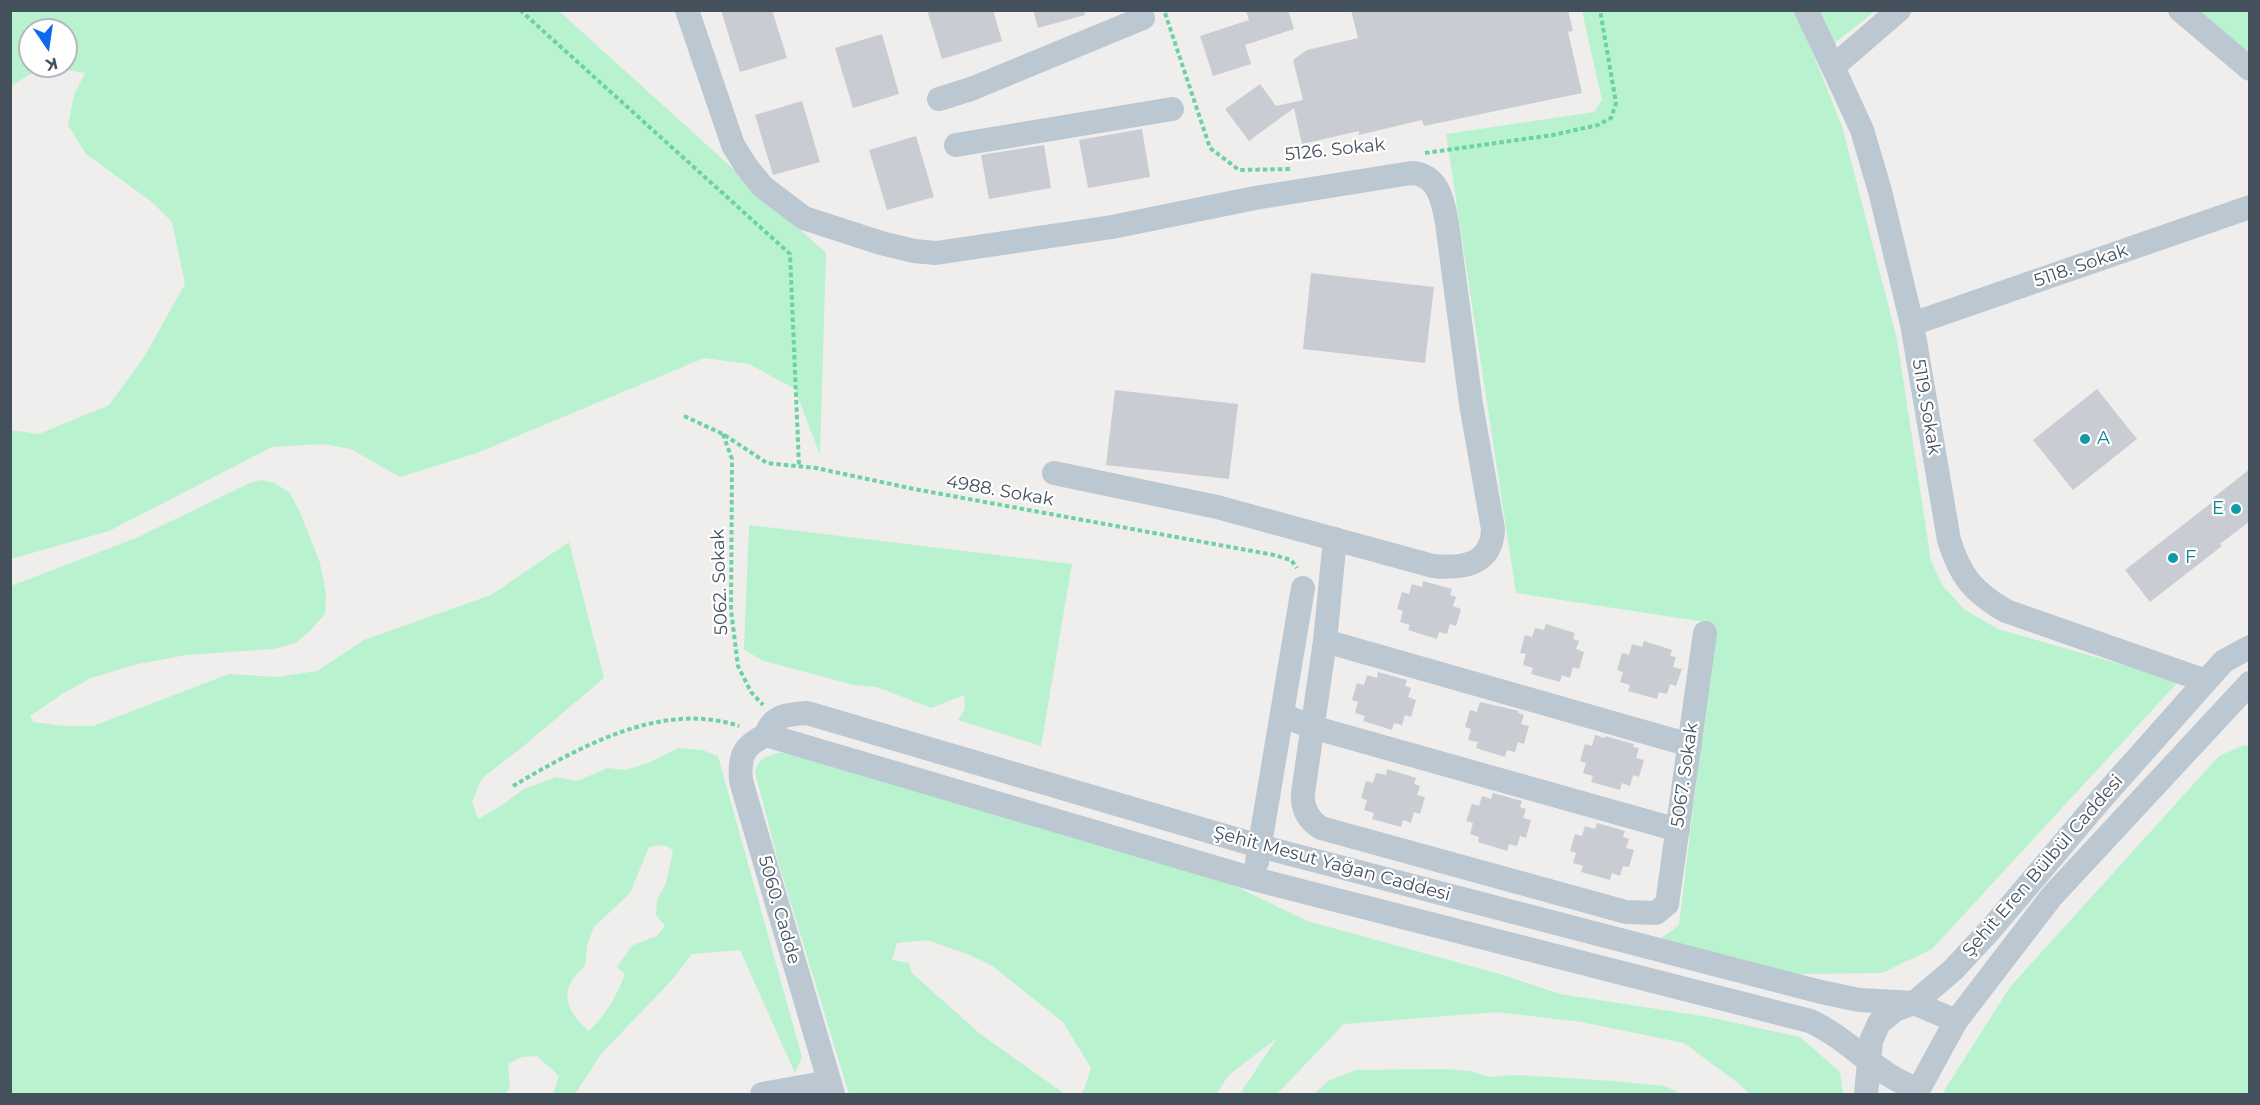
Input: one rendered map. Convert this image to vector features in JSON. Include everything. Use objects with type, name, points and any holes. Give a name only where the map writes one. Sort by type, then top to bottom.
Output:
[{"type":"street","points":[[687,10],[733,145],[763,187],[804,218],[881,243],[914,251],[936,253],[1112,227],[1255,198],[1411,173],[1426,177],[1435,184],[1444,206],[1471,404],[1493,529],[1493,542],[1486,554],[1468,564],[1433,566],[1217,507],[1054,473]]},
{"type":"street","name":"5119. Sokak","points":[[1806,10],[1862,130],[1880,191],[1912,324],[1949,540],[1956,564],[1970,585],[1987,600],[2006,610],[2206,681]]},
{"type":"street","points":[[1833,67],[1899,10]]},
{"type":"street","points":[[2180,10],[2250,69]]},
{"type":"street","points":[[939,99],[971,89],[1154,14]]},
{"type":"street","points":[[956,145],[1172,109]]},
{"type":"street","name":"5118. Sokak","points":[[1912,324],[2250,207]]},
{"type":"street","points":[[1312,727],[1325,641],[1335,539]]},
{"type":"street","points":[[1254,879],[1304,588]]},
{"type":"street","name":"5067. Sokak","points":[[1312,727],[1302,798],[1310,819],[1321,828],[1626,912],[1656,913],[1668,904],[1705,633]]},
{"type":"street","points":[[1325,641],[1690,744]]},
{"type":"street","name":"Şehit Eren Bülbül Caddesi","points":[[1866,1095],[1871,1041],[1879,1023],[1895,1010],[1914,1003],[1953,970],[2206,681],[2224,662],[2250,647]]},
{"type":"street","points":[[2224,662],[2250,683]]},
{"type":"street","name":"Şehit Eren Bülbül Caddesi","points":[[1917,1092],[1956,1021],[2052,896],[2079,864],[2250,683]]},
{"type":"street","name":"Şehit Mesut Yağan Caddesi","points":[[770,727],[790,714],[807,713],[1259,846],[1821,992],[1859,1000],[1914,1003]]},
{"type":"street","points":[[1282,715],[1312,727],[1678,830]]},
{"type":"street","name":"Şehit Mesut Yağan Caddesi","points":[[770,727],[1254,879],[1810,1021],[1842,1039],[1888,1076],[1917,1092]]},
{"type":"street","name":"5060. Cadde","points":[[770,727],[745,749],[741,760],[741,781],[831,1088]]},
{"type":"street","points":[[1914,1003],[1956,1021]]},
{"type":"street","points":[[762,1095],[831,1088]]},
{"type":"path","points":[[520,10],[790,254],[799,465]]},
{"type":"path","points":[[1415,154],[1553,135],[1598,125],[1611,118],[1616,103],[1600,10]]},
{"type":"path","name":"5126. Sokak","points":[[1154,14],[1210,148],[1239,170],[1291,169]]},
{"type":"path","name":"4988. Sokak","points":[[684,416],[723,434],[767,463],[799,465],[914,489],[1274,555],[1291,560],[1300,572],[1304,588]]},
{"type":"path","name":"5062. Sokak","points":[[723,434],[732,459],[731,610],[738,666],[770,727]]},
{"type":"path","points":[[513,786],[581,748],[609,736],[649,724],[688,718],[770,727]]},
{"type":"green space","points":[[11,11],[559,11],[826,253],[820,455],[795,389],[749,364],[704,358],[477,453],[400,477],[351,449],[323,444],[272,447],[109,531],[11,559],[11,430],[39,434],[109,405],[144,357],[185,284],[172,222],[152,202],[86,154],[68,125],[74,95],[85,73],[78,72],[78,18],[18,18],[18,78],[24,78],[11,86]]},
{"type":"green space","points":[[1582,11],[1796,11],[1842,126],[1897,339],[1931,561],[1943,586],[1964,609],[1998,629],[2179,681],[1932,949],[1882,973],[1799,974],[1660,939],[1679,925],[1714,636],[1705,622],[1516,593],[1446,134],[1594,112],[1602,100]]},
{"type":"green space","points":[[1815,11],[1875,11],[1831,46]]},
{"type":"green space","points":[[2198,11],[2249,11],[2249,52]]},
{"type":"green space","points":[[261,480],[274,483],[289,492],[299,510],[320,563],[326,594],[325,614],[310,631],[296,643],[273,649],[186,655],[138,664],[91,678],[30,716],[33,722],[63,726],[93,726],[229,674],[276,677],[317,671],[364,640],[491,595],[569,542],[604,678],[482,778],[472,802],[478,819],[524,789],[556,777],[577,781],[608,768],[625,770],[648,763],[679,748],[702,750],[718,756],[802,1057],[795,1073],[740,950],[692,954],[672,980],[601,1054],[575,1094],[553,1094],[559,1076],[537,1056],[522,1057],[508,1064],[510,1086],[506,1094],[11,1094],[11,586],[136,538],[250,483]],"holes":[[[664,845],[673,850],[666,883],[657,900],[656,915],[665,926],[657,936],[633,945],[617,967],[625,974],[622,982],[606,1011],[589,1031],[574,1015],[570,1007],[568,991],[576,974],[585,966],[587,945],[594,927],[630,893],[649,847]]]},
{"type":"green space","points":[[749,525],[1072,564],[1041,746],[958,720],[965,709],[964,695],[931,708],[877,687],[854,685],[764,661],[744,650]]},
{"type":"green space","points":[[2244,745],[2250,746],[2249,1094],[1942,1094],[2010,987],[2219,756]]},
{"type":"green space","points":[[778,753],[793,753],[1229,883],[1307,921],[1500,974],[1560,994],[1708,1017],[1800,1037],[1840,1072],[1843,1094],[1750,1094],[1684,1043],[1581,1022],[1497,1012],[1344,1024],[1277,1094],[1240,1094],[1277,1038],[1229,1075],[1216,1094],[1079,1094],[1084,1090],[1091,1068],[1063,1022],[991,965],[927,940],[897,943],[892,960],[909,963],[912,973],[979,1033],[1065,1094],[849,1094],[778,861],[755,772],[761,761]]},
{"type":"green space","points":[[1356,1070],[1470,1071],[1490,1077],[1517,1075],[1665,1086],[1681,1094],[1314,1094],[1328,1081]]},
{"type":"building","points":[[721,10],[772,10],[787,58],[740,72]]},
{"type":"building","points":[[927,10],[993,10],[1002,41],[942,59]]},
{"type":"building","points":[[1033,10],[1084,10],[1085,15],[1038,28]]},
{"type":"building","points":[[1246,10],[1288,10],[1294,29],[1245,45],[1251,64],[1213,76],[1200,36],[1249,20]]},
{"type":"building","points":[[1351,10],[1568,10],[1573,31],[1568,32],[1582,93],[1424,126],[1422,120],[1359,135],[1359,131],[1302,144],[1294,108],[1249,141],[1225,109],[1260,84],[1276,106],[1303,100],[1293,60],[1307,50],[1358,38]]},
{"type":"building","points":[[882,34],[899,94],[853,108],[835,48]]},
{"type":"building","points":[[802,101],[820,162],[773,175],[755,115]]},
{"type":"building","points":[[1142,129],[1150,177],[1088,188],[1079,140]]},
{"type":"building","points":[[916,136],[934,197],[887,210],[869,150]]},
{"type":"building","points":[[1044,145],[1051,188],[989,199],[981,155]]},
{"type":"building","points":[[1311,273],[1434,287],[1425,363],[1303,349]]},
{"type":"building","name":"A","points":[[2097,389],[2137,439],[2073,490],[2033,440]]},
{"type":"building","points":[[1115,390],[1238,404],[1229,479],[1106,465]]},
{"type":"building","name":"F","points":[[2250,469],[2250,521],[2220,544],[2222,546],[2150,602],[2125,570],[2215,500],[2213,498]]},
{"type":"building","points":[[1423,581],[1452,589],[1450,595],[1456,597],[1453,606],[1461,609],[1456,626],[1450,624],[1447,634],[1439,632],[1437,639],[1408,630],[1410,625],[1400,622],[1403,611],[1397,609],[1402,592],[1409,594],[1412,584],[1422,587]]},
{"type":"building","points":[[1546,624],[1575,633],[1573,639],[1579,641],[1576,649],[1584,652],[1579,669],[1573,667],[1570,678],[1562,675],[1560,682],[1531,674],[1533,668],[1523,665],[1526,654],[1520,653],[1525,635],[1532,637],[1535,628],[1544,630]]},
{"type":"building","points":[[1644,641],[1672,650],[1670,656],[1676,657],[1673,667],[1682,669],[1676,686],[1670,684],[1667,694],[1659,692],[1657,699],[1628,691],[1630,685],[1620,682],[1623,672],[1617,670],[1622,653],[1629,655],[1632,644],[1642,647]]},
{"type":"building","points":[[1378,672],[1407,680],[1405,686],[1411,688],[1408,697],[1416,700],[1411,717],[1405,715],[1402,725],[1394,723],[1392,730],[1363,721],[1365,716],[1355,713],[1358,702],[1352,700],[1357,683],[1364,685],[1367,675],[1377,678]]},
{"type":"building","points":[[1480,702],[1519,711],[1518,713],[1524,715],[1521,724],[1529,726],[1524,744],[1518,742],[1515,752],[1507,750],[1505,757],[1476,748],[1478,742],[1468,740],[1471,729],[1465,727],[1470,710],[1477,712]]},
{"type":"building","points":[[1595,735],[1634,744],[1633,747],[1639,748],[1636,758],[1644,760],[1639,777],[1633,775],[1630,786],[1622,783],[1620,790],[1591,782],[1593,776],[1583,773],[1586,763],[1580,761],[1585,744],[1592,746]]},
{"type":"building","points":[[1387,769],[1416,778],[1414,784],[1420,786],[1417,795],[1425,797],[1420,814],[1414,812],[1411,823],[1403,820],[1401,827],[1372,819],[1374,813],[1364,810],[1367,800],[1361,798],[1366,781],[1373,783],[1376,773],[1386,775]]},
{"type":"building","points":[[1493,793],[1522,801],[1520,807],[1526,809],[1523,818],[1531,820],[1526,838],[1520,836],[1517,846],[1509,844],[1507,851],[1478,842],[1479,837],[1470,834],[1473,823],[1466,821],[1472,804],[1479,806],[1482,796],[1491,799]]},
{"type":"building","points":[[1597,823],[1625,831],[1623,837],[1629,839],[1626,848],[1634,850],[1629,867],[1623,866],[1620,876],[1612,873],[1610,880],[1581,872],[1583,866],[1573,863],[1576,853],[1570,851],[1575,834],[1582,836],[1585,826],[1595,829]]},
{"type":"place","name":"A","points":[[2085,439]]},
{"type":"place","name":"E","points":[[2236,509]]},
{"type":"place","name":"F","points":[[2173,558]]}]
